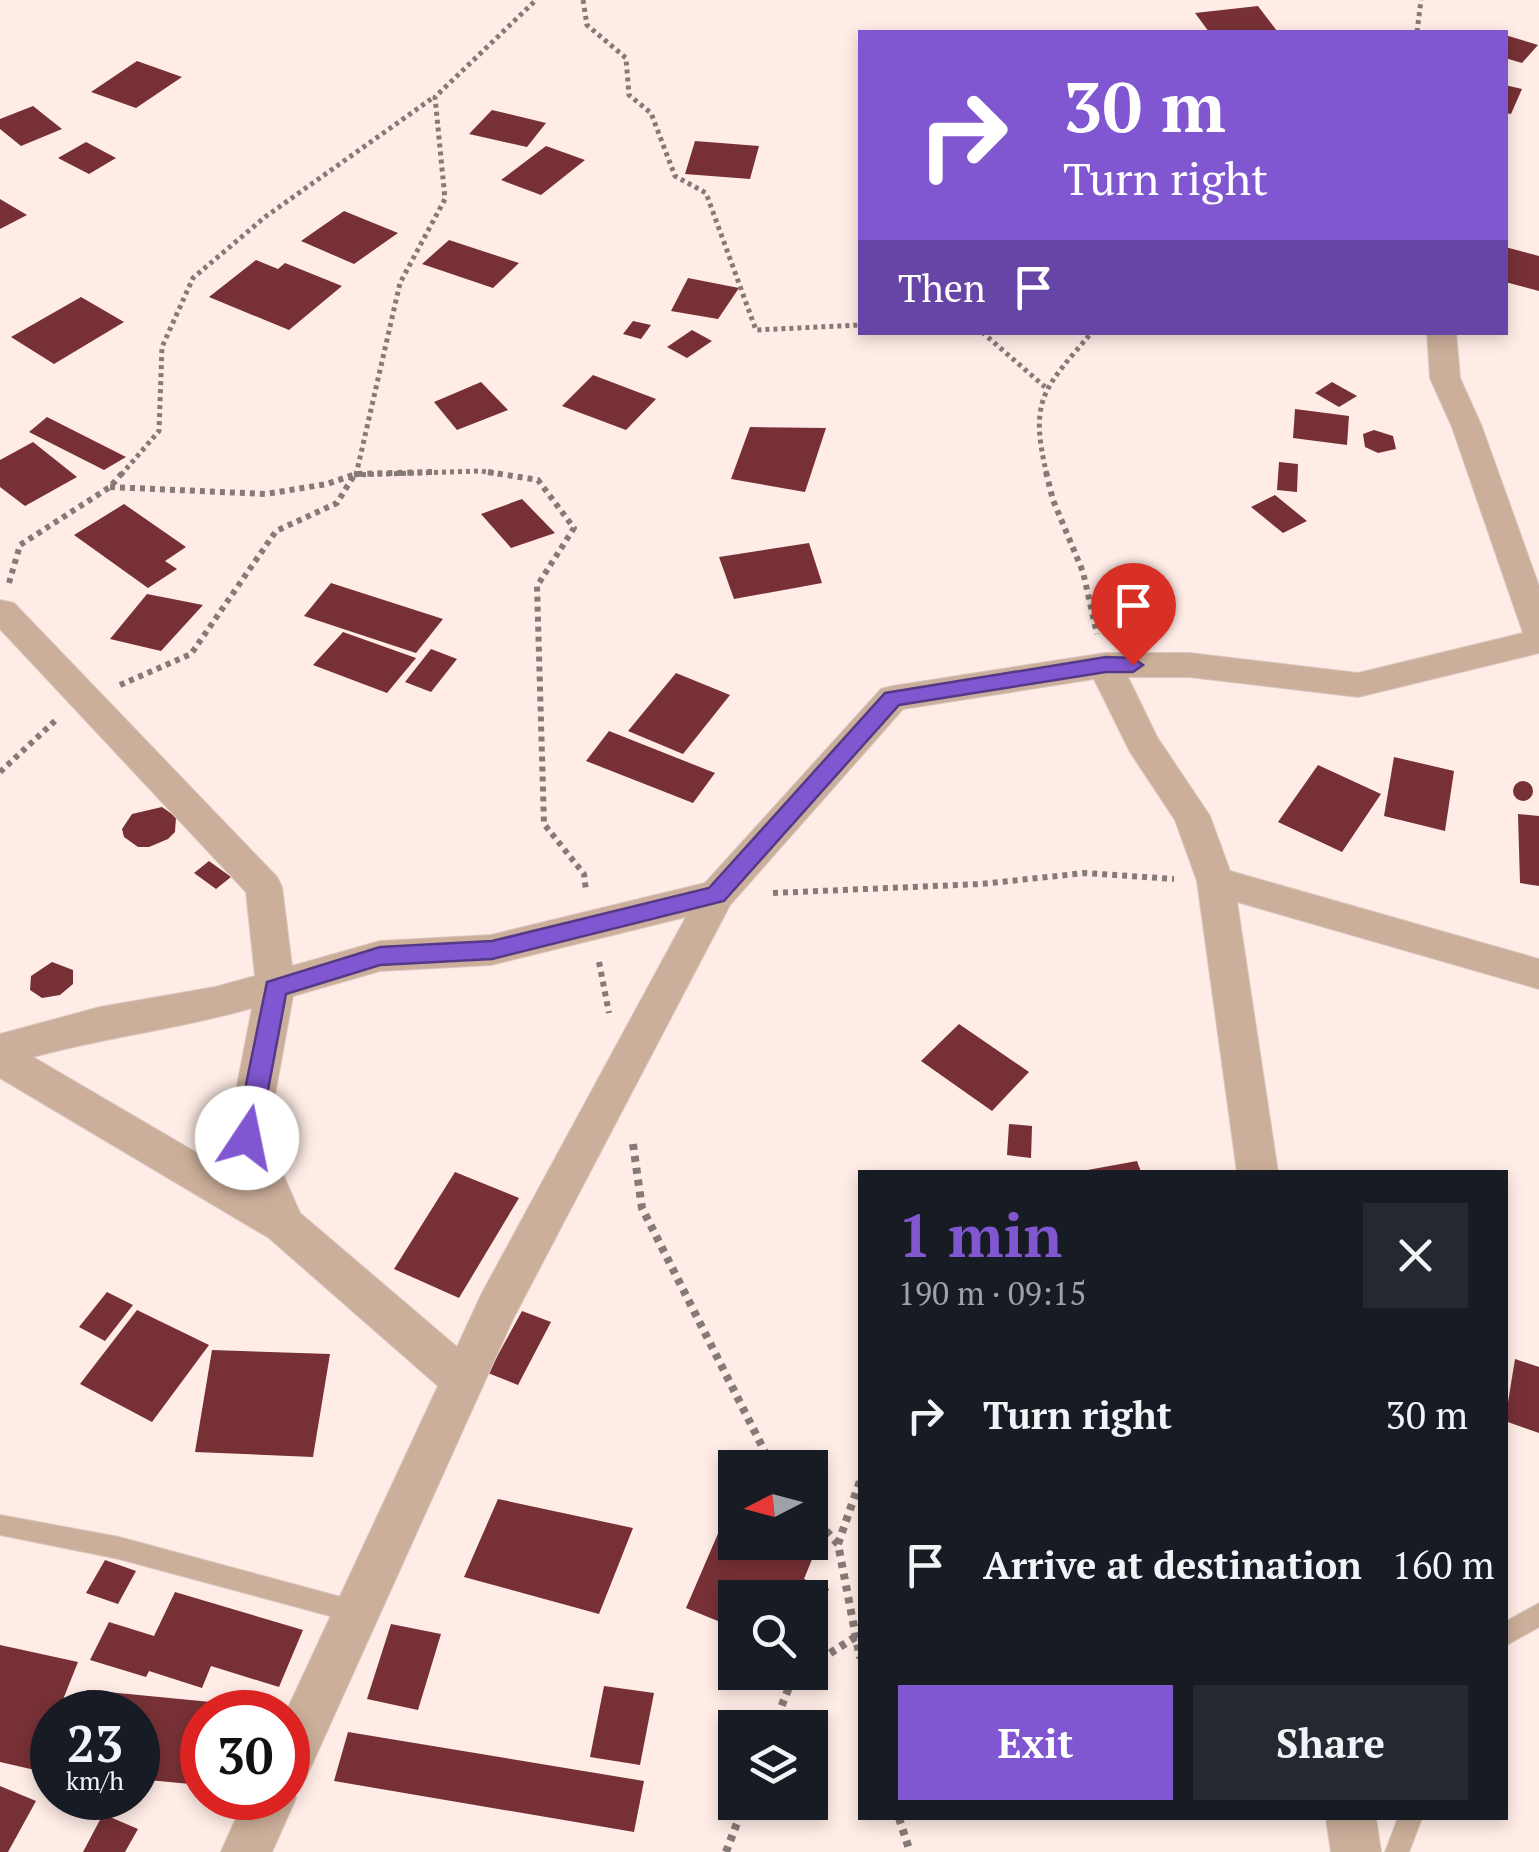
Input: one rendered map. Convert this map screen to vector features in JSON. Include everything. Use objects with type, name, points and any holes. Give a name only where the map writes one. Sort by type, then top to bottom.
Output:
[{"type":"street","points":[[1441,335],[1445,378],[1467,427],[1539,632]]},
{"type":"street","points":[[2,611],[264,888],[275,988],[247,1138],[284,1224]]},
{"type":"street","points":[[310,1714],[497,1307],[716,895],[892,698],[1106,665],[1189,665],[1358,685],[1539,641]]},
{"type":"street","points":[[1106,665],[1142,743],[1192,816],[1215,881],[1258,1170]]},
{"type":"street","points":[[1215,881],[1539,974]]},
{"type":"street","points":[[0,1054],[100,1023],[215,1004],[380,956],[492,950],[716,895]]},
{"type":"street","points":[[0,1054],[284,1224],[463,1380]]},
{"type":"street","points":[[246,1852],[261,1820]]},
{"type":"street","points":[[1351,1820],[1356,1852]]},
{"type":"lane","points":[[0,1525],[119,1548],[357,1612]]},
{"type":"lane","points":[[1508,1633],[1539,1614]]},
{"type":"lane","points":[[1397,1852],[1409,1820]]},
{"type":"path","points":[[2,611],[20,545],[110,487],[159,431],[162,347],[193,278],[264,217],[435,97],[536,0]]},
{"type":"path","points":[[583,0],[587,25],[626,58],[630,94],[651,112],[675,176],[706,192],[756,330],[858,325]]},
{"type":"path","points":[[1417,30],[1420,0]]},
{"type":"path","points":[[0,772],[84,698],[190,654],[276,531],[338,503],[356,474],[400,283],[445,199],[435,97]]},
{"type":"path","points":[[985,335],[1045,387]]},
{"type":"path","points":[[1089,335],[1045,387],[1036,436],[1053,500],[1083,572],[1106,665]]},
{"type":"path","points":[[110,487],[255,495],[338,482],[356,474]]},
{"type":"path","points":[[716,895],[982,884],[1085,874],[1215,881]]},
{"type":"path","points":[[858,1487],[838,1544],[858,1647]]},
{"type":"path","points":[[828,1533],[838,1544]]},
{"type":"path","points":[[828,1654],[856,1636]]},
{"type":"path","points":[[726,1852],[738,1820]]},
{"type":"path","points":[[900,1820],[910,1852]]},
{"type":"building","points":[[1258,6],[1276,30],[1208,30],[1195,13]]},
{"type":"building","points":[[1508,36],[1538,45],[1522,63],[1508,59]]},
{"type":"building","points":[[137,61],[182,77],[136,108],[91,92]]},
{"type":"building","points":[[1508,86],[1522,89],[1508,114]]},
{"type":"building","points":[[33,106],[62,129],[21,146],[0,129],[0,119]]},
{"type":"building","points":[[492,110],[546,123],[527,147],[469,134]]},
{"type":"building","points":[[695,141],[759,146],[750,179],[685,174]]},
{"type":"building","points":[[86,142],[116,158],[89,174],[58,158]]},
{"type":"building","points":[[546,146],[585,160],[541,195],[501,180]]},
{"type":"building","points":[[0,199],[27,215],[0,229]]},
{"type":"building","points":[[344,211],[398,233],[354,264],[301,241]]},
{"type":"building","points":[[449,240],[519,263],[493,288],[422,264]]},
{"type":"building","points":[[1508,248],[1539,256],[1539,291],[1508,283]]},
{"type":"building","points":[[256,260],[278,269],[285,263],[342,286],[289,330],[209,297]]},
{"type":"building","points":[[688,278],[739,288],[718,319],[671,311]]},
{"type":"building","points":[[81,297],[124,322],[54,364],[11,337]]},
{"type":"building","points":[[633,321],[651,325],[641,339],[623,334]]},
{"type":"building","points":[[692,330],[712,341],[687,358],[667,347]]},
{"type":"building","points":[[593,375],[656,399],[626,430],[562,406]]},
{"type":"building","points":[[481,382],[508,410],[457,430],[434,402]]},
{"type":"building","points":[[1332,382],[1357,396],[1339,407],[1315,393]]},
{"type":"building","points":[[1295,409],[1349,416],[1347,445],[1293,438]]},
{"type":"building","points":[[47,417],[126,457],[104,470],[29,432]]},
{"type":"building","points":[[750,427],[826,428],[805,492],[731,479]]},
{"type":"building","points":[[1374,430],[1393,436],[1396,449],[1378,453],[1365,447],[1363,434]]},
{"type":"building","points":[[33,442],[77,477],[25,506],[0,487],[0,460]]},
{"type":"building","points":[[1279,462],[1298,464],[1297,492],[1277,490]]},
{"type":"building","points":[[1275,495],[1307,521],[1283,533],[1251,507]]},
{"type":"building","points":[[522,499],[555,533],[511,548],[481,514]]},
{"type":"building","points":[[124,504],[186,547],[165,561],[177,569],[148,588],[74,535]]},
{"type":"building","points":[[809,543],[822,583],[734,599],[719,557]]},
{"type":"building","points":[[331,583],[443,619],[416,653],[304,616]]},
{"type":"building","points":[[147,594],[203,605],[161,651],[110,639]]},
{"type":"building","points":[[343,632],[416,658],[387,693],[313,665]]},
{"type":"building","points":[[431,649],[457,659],[431,692],[405,682]]},
{"type":"building","points":[[676,673],[730,695],[683,754],[628,731]]},
{"type":"building","points":[[609,731],[715,773],[693,803],[586,761]]},
{"type":"building","points":[[1394,757],[1454,771],[1445,831],[1384,816]]},
{"type":"building","points":[[1318,765],[1381,794],[1342,852],[1278,822]]},
{"type":"building","points":[[1523,781],[1533,791],[1523,801],[1513,791]]},
{"type":"building","points":[[162,807],[176,817],[175,832],[168,839],[138,847],[124,837],[122,829],[132,814]]},
{"type":"building","points":[[1518,814],[1539,816],[1539,886],[1520,883]]},
{"type":"building","points":[[209,861],[231,877],[216,889],[194,873]]},
{"type":"building","points":[[52,962],[73,970],[73,984],[60,995],[42,998],[30,990],[31,976]]},
{"type":"building","points":[[959,1024],[1029,1072],[992,1111],[921,1061]]},
{"type":"building","points":[[1009,1124],[1032,1126],[1031,1158],[1007,1155]]},
{"type":"building","points":[[1137,1161],[1140,1170],[1088,1170]]},
{"type":"building","points":[[455,1172],[519,1198],[459,1298],[394,1269]]},
{"type":"building","points":[[107,1292],[133,1305],[105,1341],[79,1327]]},
{"type":"building","points":[[137,1310],[209,1345],[152,1422],[80,1384]]},
{"type":"building","points":[[522,1311],[551,1322],[518,1385],[488,1373]]},
{"type":"building","points":[[212,1350],[330,1354],[313,1457],[195,1452]]},
{"type":"building","points":[[1515,1359],[1539,1367],[1539,1433],[1508,1422]]},
{"type":"building","points":[[498,1499],[633,1528],[599,1614],[464,1577]]},
{"type":"building","points":[[718,1534],[718,1560],[812,1560],[806,1580],[718,1580],[718,1621],[686,1608]]},
{"type":"building","points":[[105,1560],[136,1571],[118,1604],[86,1593]]},
{"type":"building","points":[[175,1592],[303,1630],[279,1687],[211,1666],[202,1688],[149,1671],[146,1677],[90,1660],[109,1622],[154,1636]]},
{"type":"building","points":[[391,1624],[441,1634],[418,1710],[367,1699]]},
{"type":"building","points":[[0,1645],[78,1662],[67,1690],[30,1690],[30,1769],[0,1762]]},
{"type":"building","points":[[604,1686],[654,1693],[640,1765],[590,1757]]},
{"type":"building","points":[[160,1697],[180,1699],[180,1783],[160,1781]]},
{"type":"building","points":[[348,1732],[644,1781],[634,1832],[334,1781]]},
{"type":"building","points":[[0,1786],[30,1798],[30,1812],[8,1852],[0,1852]]},
{"type":"building","points":[[100,1820],[117,1820],[138,1829],[125,1852],[83,1852]]},
{"type":"route","points":[[247,1138],[275,988],[380,956],[492,950],[716,895],[892,698],[1106,665],[1133,665]]}]
